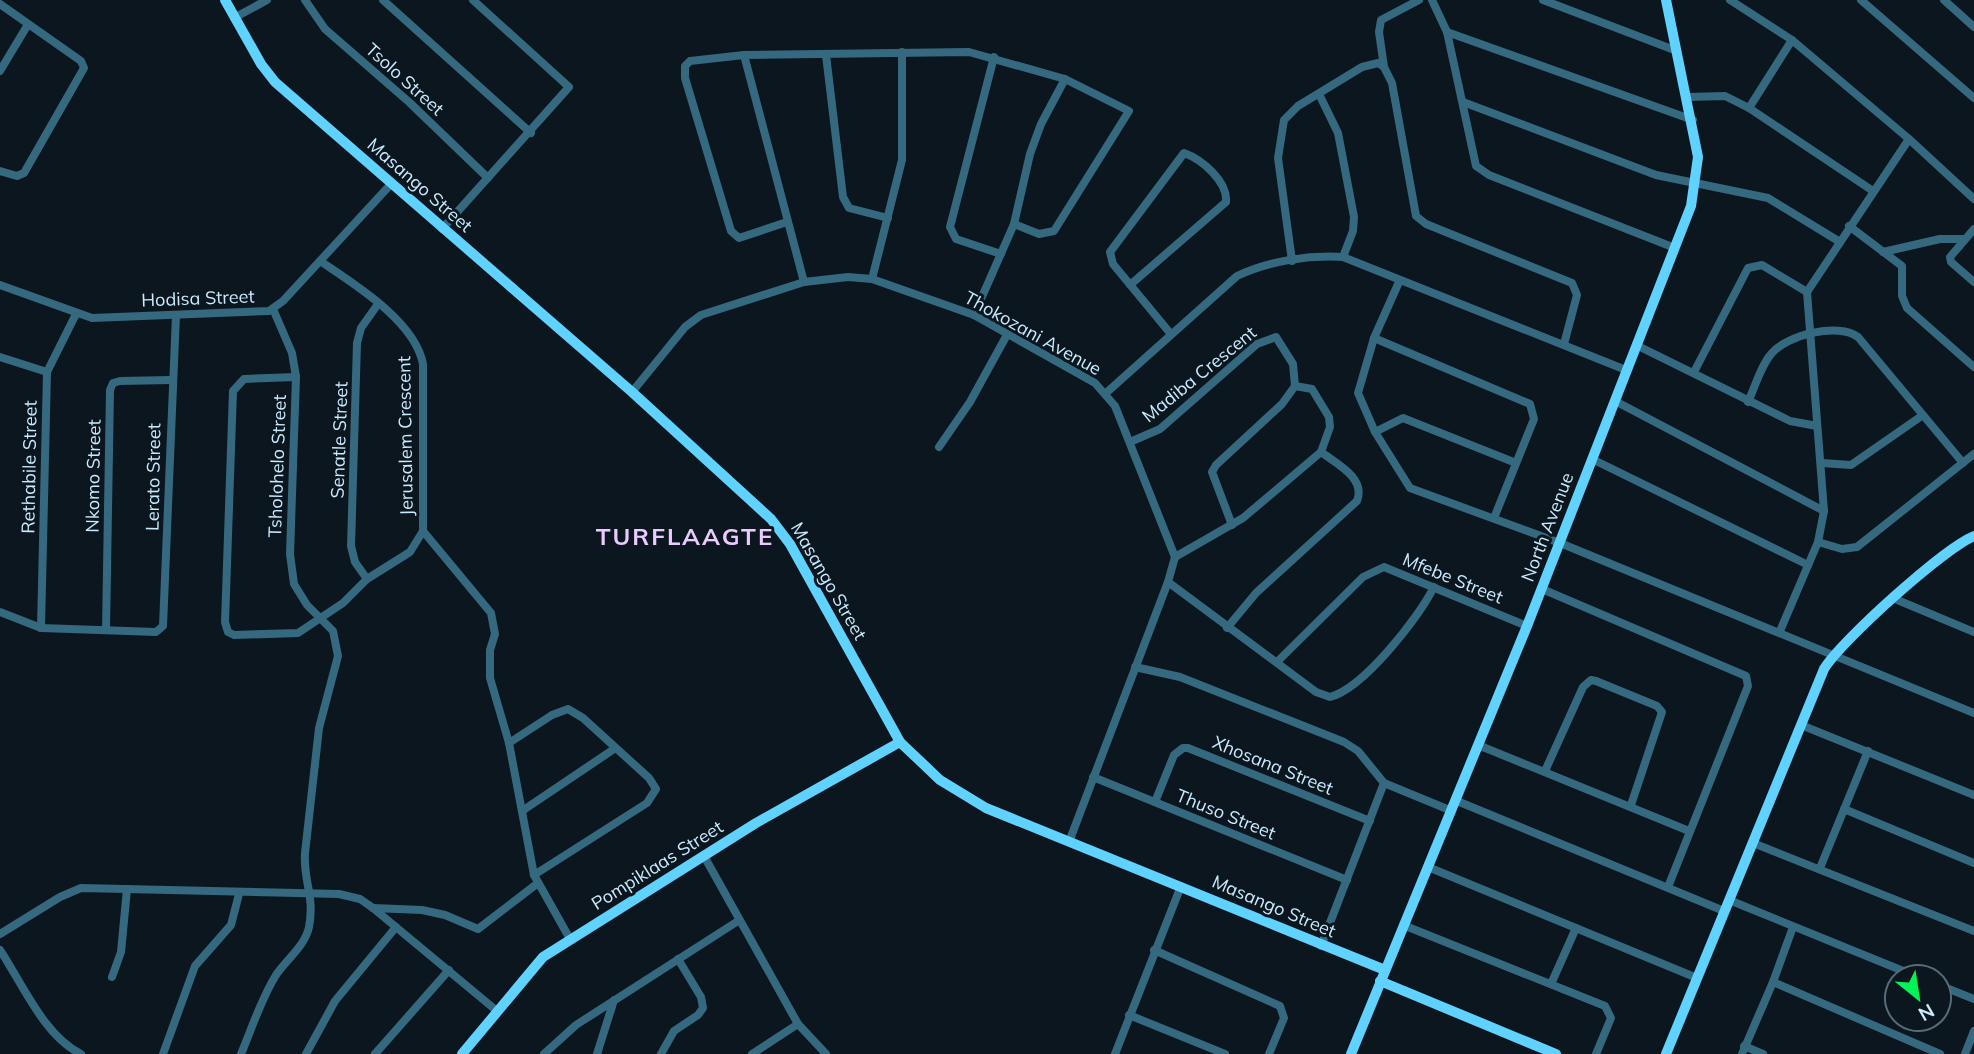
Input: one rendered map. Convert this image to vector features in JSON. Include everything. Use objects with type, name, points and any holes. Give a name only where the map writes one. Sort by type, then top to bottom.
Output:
[{"type":"street","name":"Masango Street","points":[[225,0],[261,64],[275,82],[632,392],[771,519],[790,544],[900,742],[940,780],[963,796],[1069,842],[1385,970]]},
{"type":"street","points":[[234,18],[267,0]]},
{"type":"street","name":"Tsolo Street","points":[[305,0],[325,29],[410,102],[488,178]]},
{"type":"street","points":[[383,0],[531,133]]},
{"type":"street","points":[[442,229],[566,94],[569,85],[473,0]]},
{"type":"street","points":[[1419,0],[1381,20],[1379,32],[1384,67],[1392,83],[1416,216],[1426,224],[1572,283],[1577,295],[1564,344]]},
{"type":"street","points":[[1432,0],[1447,32],[1474,159],[1480,170],[1675,248]]},
{"type":"street","points":[[1543,0],[1677,51]]},
{"type":"street","name":"North Avenue","points":[[1350,1054],[1542,589],[1675,248],[1697,184],[1698,157],[1693,120],[1666,0]]},
{"type":"street","points":[[1730,0],[1792,40],[1909,139],[1974,199]]},
{"type":"street","points":[[1861,0],[1972,92]]},
{"type":"street","points":[[1944,0],[1974,27]]},
{"type":"street","points":[[0,4],[27,26],[81,61],[84,68],[24,173],[16,176],[0,171]]},
{"type":"street","points":[[0,71],[27,26]]},
{"type":"street","points":[[1447,32],[1693,120]]},
{"type":"street","points":[[1749,108],[1792,40]]},
{"type":"street","points":[[872,279],[902,160],[902,51]]},
{"type":"street","points":[[787,222],[747,236],[739,237],[731,231],[685,78],[685,66],[690,61],[744,55],[969,52],[1065,79],[1129,111],[1054,231],[1038,234],[1014,224]]},
{"type":"street","points":[[744,55],[804,282]]},
{"type":"street","points":[[826,55],[843,197],[849,208],[855,211],[888,218]]},
{"type":"street","points":[[994,57],[950,227],[956,239],[1001,254]]},
{"type":"street","points":[[1292,261],[1278,144],[1289,113],[1371,63],[1384,67]]},
{"type":"street","points":[[974,315],[1014,224],[1030,154],[1041,124],[1065,79]]},
{"type":"street","points":[[1319,93],[1338,133],[1353,217],[1353,231],[1343,257]]},
{"type":"street","points":[[1688,97],[1726,96],[1749,108],[1872,191]]},
{"type":"street","points":[[1463,102],[1656,175],[1768,198],[1840,242]]},
{"type":"street","points":[[1780,631],[1818,542],[1824,511],[1807,292],[1909,139]]},
{"type":"street","points":[[1130,285],[1226,202],[1224,190],[1206,166],[1195,157],[1184,153],[1112,245],[1110,252],[1113,264],[1130,285],[1170,333]]},
{"type":"street","name":"Hodisa Street","points":[[0,285],[93,318],[258,313],[273,309],[391,184]]},
{"type":"street","points":[[1849,226],[1902,266],[1902,296],[1908,308],[1974,368]]},
{"type":"street","points":[[1974,229],[1951,254],[1950,260],[1974,282]]},
{"type":"street","points":[[1884,252],[1920,242],[1965,239]]},
{"type":"street","points":[[1106,393],[1170,333],[1237,276],[1254,268],[1292,261],[1343,257],[1399,282],[1626,370]]},
{"type":"street","name":"Jerusalem Crescent","points":[[296,377],[244,379],[233,391],[225,622],[228,632],[234,635],[298,633],[323,618],[367,579],[415,548],[422,531],[421,353],[403,326],[320,261]]},
{"type":"street","points":[[1694,372],[1748,268],[1762,265],[1807,292]]},
{"type":"street","name":"Thokozani Avenue","points":[[632,392],[685,327],[701,315],[804,282],[848,277],[872,279],[974,315],[1095,383],[1106,393],[1115,406],[1175,557]]},
{"type":"street","points":[[1399,282],[1374,338],[1358,393],[1375,432],[1410,488],[1560,543],[1780,631],[1974,713]]},
{"type":"street","name":"Senatle Street","points":[[367,579],[355,562],[351,546],[357,343],[361,328],[378,304]]},
{"type":"street","name":"Tsholohelo Street","points":[[242,1054],[268,990],[307,934],[312,896],[304,866],[319,728],[338,656],[333,631],[302,598],[294,584],[290,564],[296,377],[292,353],[273,309]]},
{"type":"street","name":"Rethabile Street","points":[[41,628],[47,372],[76,314]]},
{"type":"street","name":"Lerato Street","points":[[106,630],[152,632],[163,626],[166,606],[171,380],[176,315]]},
{"type":"street","points":[[1748,402],[1771,353],[1809,333],[1851,331],[1963,463]]},
{"type":"street","points":[[939,447],[964,413],[1008,333]]},
{"type":"street","name":"Madiba Crescent","points":[[1130,442],[1160,429],[1257,344],[1270,337],[1280,340],[1293,364],[1295,386]]},
{"type":"street","points":[[1374,338],[1530,404],[1534,419],[1494,518]]},
{"type":"street","points":[[1636,345],[1790,421],[1817,426]]},
{"type":"street","points":[[0,357],[47,372]]},
{"type":"street","name":"Nkomo Street","points":[[106,630],[110,390],[113,383],[120,380],[171,380]]},
{"type":"street","points":[[1069,842],[1168,582],[1175,557],[1232,525],[1259,506],[1321,452],[1330,427],[1329,417],[1312,389],[1295,386],[1282,404],[1212,472],[1232,525]]},
{"type":"street","points":[[1615,401],[1824,511]]},
{"type":"street","points":[[1822,463],[1852,465],[1923,415]]},
{"type":"street","points":[[1375,432],[1403,418],[1516,463]]},
{"type":"street","points":[[1227,628],[1256,593],[1357,501],[1360,493],[1349,472],[1321,452]]},
{"type":"street","points":[[1818,542],[1842,550],[1857,547],[1974,454]]},
{"type":"street","points":[[1592,459],[1808,565]]},
{"type":"street","points":[[422,531],[491,613],[495,634],[489,678],[509,743],[536,879],[570,939]]},
{"type":"street","points":[[1666,1054],[1752,842],[1833,655],[1957,546],[1974,537]]},
{"type":"street","name":"Mfebe Street","points":[[1277,662],[1308,629],[1370,572],[1384,567],[1527,626]]},
{"type":"street","points":[[1168,582],[1227,628],[1323,695],[1338,695],[1412,626],[1434,587]]},
{"type":"street","points":[[1542,589],[1746,676],[1748,686],[1668,887]]},
{"type":"street","points":[[1895,599],[1974,632]]},
{"type":"street","points":[[0,612],[41,628],[106,630]]},
{"type":"street","points":[[1135,667],[1180,677],[1343,741],[1357,751],[1384,783],[1454,806],[1668,887],[1793,927],[1883,963]]},
{"type":"street","points":[[1545,771],[1583,687],[1591,680],[1608,685],[1657,706],[1662,712],[1631,805]]},
{"type":"street","points":[[373,908],[422,910],[445,915],[478,929],[536,879],[647,803],[654,794],[655,784],[583,718],[568,709],[552,715],[509,743]]},
{"type":"street","points":[[1801,725],[1974,795]]},
{"type":"street","name":"Pompiklaas Street","points":[[462,1054],[543,957],[756,823],[900,742]]},
{"type":"street","points":[[1478,745],[1631,805],[1689,831]]},
{"type":"street","name":"Xhosana Street","points":[[1155,802],[1174,755],[1183,748],[1188,748],[1370,821]]},
{"type":"street","points":[[522,811],[614,749]]},
{"type":"street","points":[[1819,868],[1868,751]]},
{"type":"street","name":"Thuso Street","points":[[1093,777],[1347,880]]},
{"type":"street","points":[[1321,946],[1384,783]]},
{"type":"street","points":[[1844,809],[1974,863]]},
{"type":"street","points":[[1752,842],[1974,931]]},
{"type":"street","points":[[704,856],[798,1024],[825,1054]]},
{"type":"street","points":[[1428,867],[1697,978]]},
{"type":"street","points":[[1115,1054],[1181,887]]},
{"type":"street","points":[[0,934],[60,897],[81,888],[352,896],[373,908],[496,1011]]},
{"type":"street","points":[[112,977],[121,952],[127,889]]},
{"type":"street","points":[[163,1054],[195,965],[231,925],[239,894]]},
{"type":"street","points":[[544,1054],[568,1031],[738,921]]},
{"type":"street","points":[[1403,925],[1609,1009],[1611,1018],[1596,1054]]},
{"type":"street","points":[[306,1054],[335,1001],[396,927]]},
{"type":"street","points":[[1763,1054],[1743,1050],[1773,982],[1793,927]]},
{"type":"street","points":[[1551,984],[1576,928]]},
{"type":"street","points":[[0,950],[57,1035],[70,1048],[81,1054]]},
{"type":"street","points":[[1154,950],[1280,1006],[1284,1018],[1269,1054]]},
{"type":"street","points":[[661,1054],[674,1031],[698,1015],[703,1008],[701,997],[678,959]]},
{"type":"street","points":[[375,1054],[449,970]]},
{"type":"street","points":[[1380,981],[1556,1054]]},
{"type":"street","points":[[1773,982],[1940,1054]]},
{"type":"street","points":[[1953,991],[1974,999]]},
{"type":"street","points":[[597,1054],[614,1000]]},
{"type":"street","points":[[1129,1015],[1225,1054]]},
{"type":"street","points":[[755,1053],[798,1024]]},
{"type":"street","points":[[1965,1054],[1974,1031]]},
{"type":"district","name":"TURFLAAGTE","points":[[685,536]]}]
